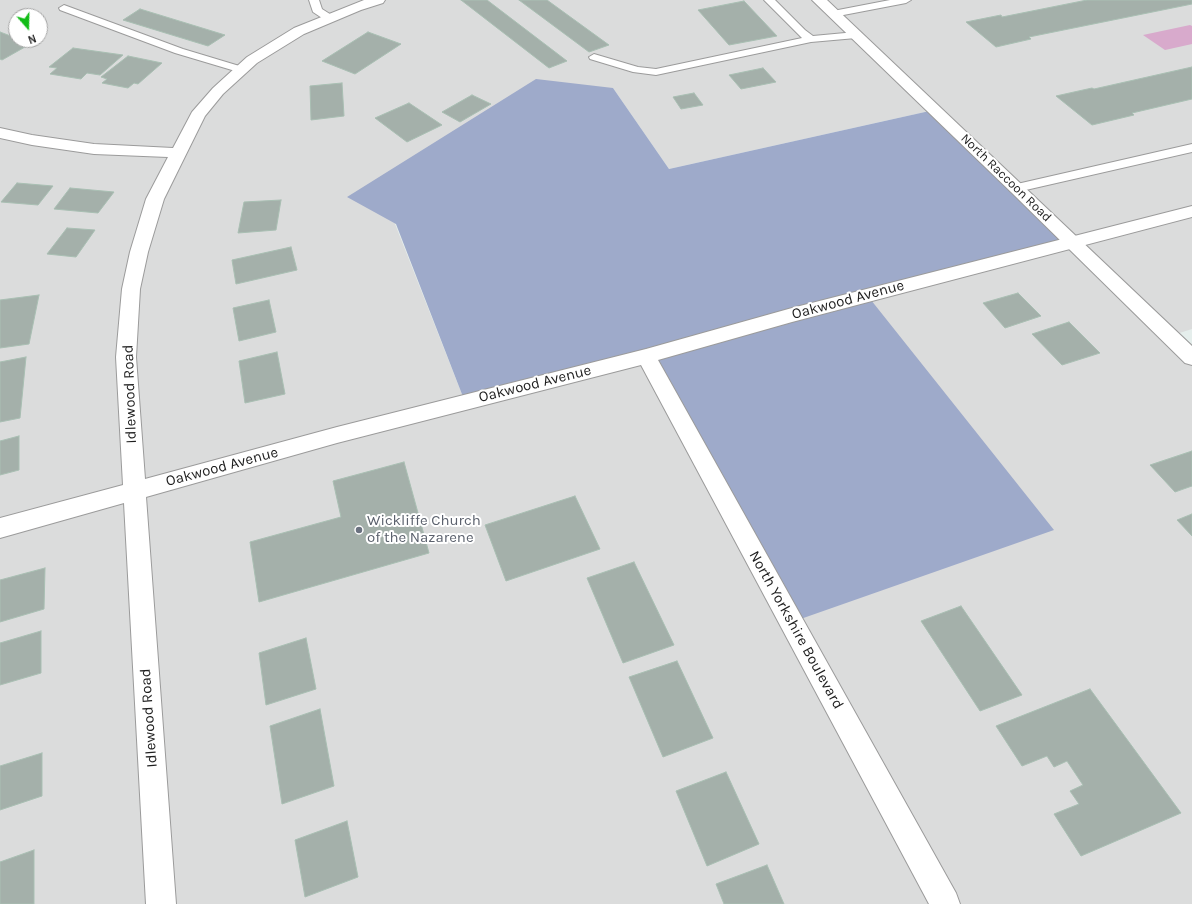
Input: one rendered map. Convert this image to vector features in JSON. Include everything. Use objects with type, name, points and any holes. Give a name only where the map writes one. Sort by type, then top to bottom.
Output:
[{"type":"street","name":"Idlewood Road","points":[[161,904],[126,357],[131,289],[139,252],[155,200],[178,153],[198,114],[218,91],[272,47],[299,31],[378,0]]},
{"type":"street","name":"North Raccoon Road","points":[[819,0],[1017,188],[1192,358]]},
{"type":"street","points":[[0,133],[32,140],[94,149],[178,153]]},
{"type":"street","name":"Oakwood Avenue","points":[[0,528],[344,433],[646,356],[792,314],[1192,211]]},
{"type":"street","name":"North Yorkshire Boulevard","points":[[646,356],[946,904]]},
{"type":"lane","points":[[314,0],[317,10],[329,18]]},
{"type":"lane","points":[[769,0],[801,32],[811,39]]},
{"type":"lane","points":[[833,14],[906,0]]},
{"type":"lane","points":[[64,8],[179,50],[242,70]]},
{"type":"lane","points":[[594,57],[637,70],[656,72],[811,39],[856,35]]},
{"type":"lane","points":[[1017,188],[1192,148]]},
{"type":"shaded area","points":[[0,0],[1192,0],[1192,329],[1170,336],[1192,358],[1192,904],[0,904]],"holes":[[[613,88],[669,169],[934,110],[465,402],[395,224]]]},
{"type":"shaded area","points":[[1190,25],[1192,26],[1192,44],[1165,50],[1143,35]]},
{"type":"shaded area","points":[[536,79],[613,88],[669,169],[934,110],[1071,242],[867,295],[1054,530],[792,622],[646,356],[465,402],[396,224],[347,197]]},
{"type":"building","points":[[461,0],[487,0],[567,61],[549,68]]},
{"type":"building","points":[[519,0],[547,0],[609,45],[589,52]]},
{"type":"building","points":[[1087,0],[1192,0],[1192,4],[1029,37],[1031,39],[996,47],[966,22],[1001,15],[1002,17]]},
{"type":"building","points":[[744,1],[777,36],[729,45],[698,10]]},
{"type":"building","points":[[140,9],[225,35],[208,46],[123,20]]},
{"type":"building","points":[[0,32],[8,35],[8,48],[23,48],[2,60],[0,59]]},
{"type":"building","points":[[368,32],[401,44],[355,74],[322,61]]},
{"type":"building","points":[[73,48],[123,55],[100,75],[87,73],[81,79],[50,74],[57,68],[49,67]]},
{"type":"building","points":[[128,56],[162,63],[138,84],[134,83],[128,88],[102,83],[107,79],[101,77]]},
{"type":"building","points":[[1192,67],[1192,99],[1132,113],[1134,115],[1092,125],[1056,96],[1092,88],[1094,89]]},
{"type":"building","points":[[763,68],[776,82],[741,89],[729,75]]},
{"type":"building","points":[[342,83],[344,116],[311,120],[310,86]]},
{"type":"building","points":[[694,93],[703,105],[681,109],[673,97]]},
{"type":"building","points":[[472,95],[491,104],[460,122],[442,112]]},
{"type":"building","points":[[409,103],[442,125],[407,142],[375,118]]},
{"type":"building","points":[[17,183],[53,186],[38,205],[1,202]]},
{"type":"building","points":[[70,188],[114,192],[98,213],[54,209]]},
{"type":"building","points":[[281,200],[276,230],[238,233],[244,202]]},
{"type":"building","points":[[67,228],[95,230],[76,257],[47,254]]},
{"type":"building","points":[[291,247],[297,270],[236,284],[232,260]]},
{"type":"building","points":[[1018,293],[1041,316],[1005,328],[983,303]]},
{"type":"building","points":[[39,295],[29,344],[0,348],[0,300]]},
{"type":"building","points":[[269,300],[276,332],[239,341],[233,308]]},
{"type":"building","points":[[1069,322],[1100,353],[1062,365],[1032,334]]},
{"type":"building","points":[[277,352],[285,394],[245,403],[239,361]]},
{"type":"building","points":[[26,357],[20,418],[0,422],[0,362]]},
{"type":"building","points":[[19,436],[19,470],[0,475],[0,441]]},
{"type":"building","points":[[1192,451],[1192,486],[1175,492],[1150,465]]},
{"type":"building","name":"Wickliffe Church of the Nazarene","points":[[404,462],[429,553],[259,602],[250,542],[341,517],[333,481]]},
{"type":"building","points":[[575,496],[600,549],[506,581],[485,525]]},
{"type":"building","points":[[1192,514],[1192,536],[1177,520]]},
{"type":"building","points":[[634,562],[674,645],[623,663],[587,578]]},
{"type":"building","points":[[45,568],[44,609],[0,622],[0,580]]},
{"type":"building","points":[[961,606],[1022,695],[980,711],[921,621]]},
{"type":"building","points":[[41,631],[41,673],[0,685],[0,643]]},
{"type":"building","points":[[306,638],[316,689],[266,705],[259,653]]},
{"type":"building","points":[[677,661],[713,738],[663,757],[629,677]]},
{"type":"building","points":[[1090,689],[1181,813],[1081,856],[1054,814],[1079,804],[1070,791],[1083,785],[1067,761],[1054,767],[1047,756],[1022,766],[996,726]]},
{"type":"building","points":[[320,709],[334,786],[282,804],[270,726]]},
{"type":"building","points":[[42,753],[42,796],[0,810],[0,766]]},
{"type":"building","points":[[726,772],[759,844],[707,866],[676,791]]},
{"type":"building","points":[[347,821],[358,877],[305,897],[295,840]]},
{"type":"building","points":[[34,850],[34,904],[0,904],[0,862]]},
{"type":"building","points":[[767,865],[784,904],[724,904],[716,884]]},
{"type":"place","name":"Wickliffe Church of the Nazarene","points":[[359,530]]}]
